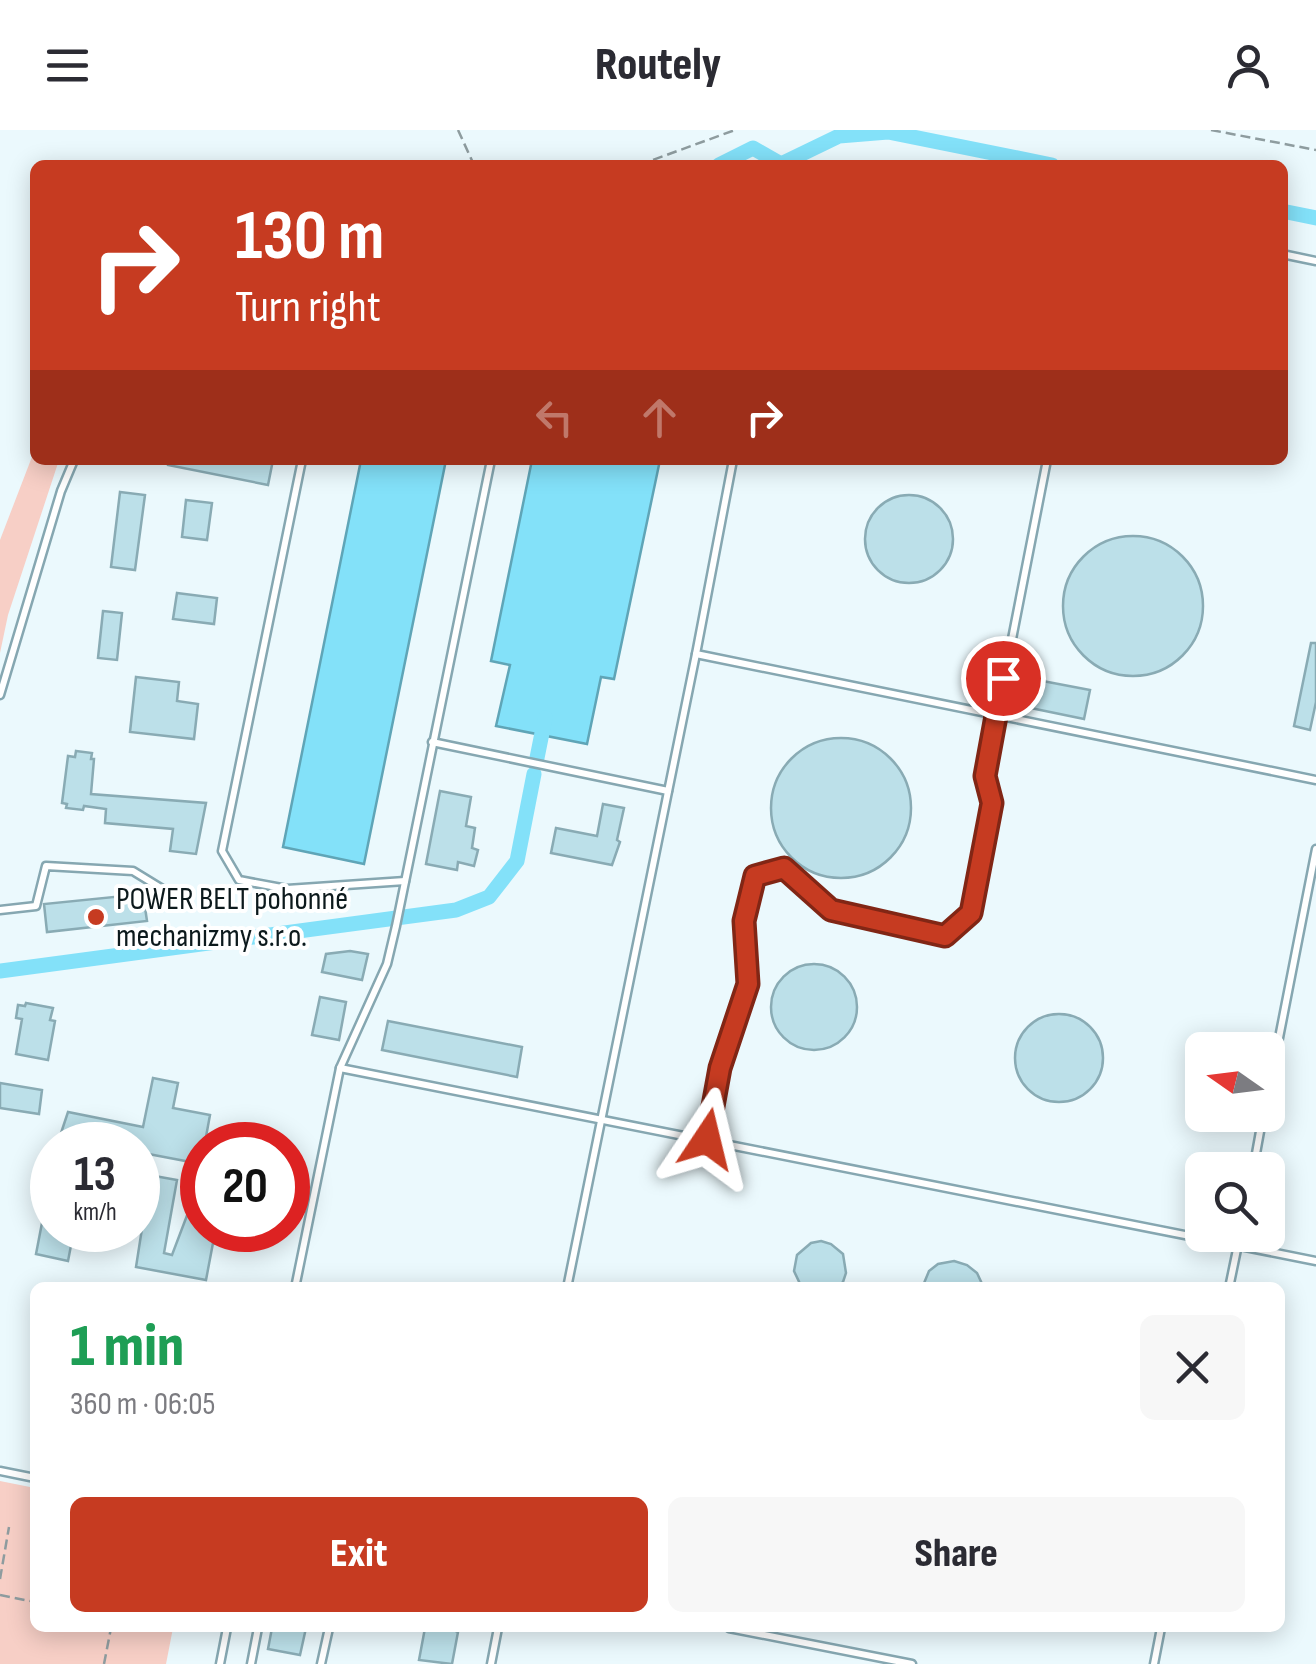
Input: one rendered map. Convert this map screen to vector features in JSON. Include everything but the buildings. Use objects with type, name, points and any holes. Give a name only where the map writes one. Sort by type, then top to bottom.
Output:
[{"type":"lane","points":[[1288,255],[1316,260]]},
{"type":"lane","points":[[0,696],[72,465]]},
{"type":"lane","points":[[301,465],[222,851],[239,880],[287,889],[405,882]]},
{"type":"lane","points":[[297,1282],[340,1068],[386,964],[396,926],[490,465]]},
{"type":"lane","points":[[568,1282],[733,465]]},
{"type":"lane","points":[[707,1139],[720,1068],[748,984],[744,921],[755,876],[784,868],[831,910],[945,936],[971,913],[992,803],[985,776],[1045,465]]},
{"type":"lane","points":[[696,654],[1316,780]]},
{"type":"lane","points":[[432,742],[668,791]]},
{"type":"lane","points":[[1280,1032],[1316,849]]},
{"type":"lane","points":[[0,910],[36,906],[46,866],[133,870],[164,890]]},
{"type":"lane","points":[[340,1068],[1185,1235]]},
{"type":"lane","points":[[1230,1282],[1237,1252]]},
{"type":"lane","points":[[1269,1252],[1316,1261]]},
{"type":"lane","points":[[0,1471],[30,1477]]},
{"type":"lane","points":[[220,1664],[226,1632]]},
{"type":"lane","points":[[250,1664],[257,1632]]},
{"type":"lane","points":[[321,1664],[328,1632]]},
{"type":"lane","points":[[491,1664],[497,1632]]},
{"type":"lane","points":[[749,1632],[912,1664]]},
{"type":"lane","points":[[1154,1664],[1160,1632]]},
{"type":"path","points":[[458,130],[472,160]]},
{"type":"path","points":[[652,160],[735,130]]},
{"type":"path","points":[[1210,130],[1316,150]]},
{"type":"path","points":[[0,1579],[8,1527]]},
{"type":"path","points":[[0,1595],[30,1601]]},
{"type":"path","points":[[104,1664],[110,1632]]},
{"type":"shaded area","points":[[30,462],[57,465],[8,615],[0,653],[0,540]]},
{"type":"shaded area","points":[[0,1481],[30,1487],[30,1632],[172,1632],[166,1664],[0,1664]]},
{"type":"water","points":[[360,465],[445,465],[364,864],[283,847]]},
{"type":"water","points":[[531,465],[659,465],[614,679],[601,677],[587,744],[496,726],[510,665],[491,661]]},
{"type":"waterway","points":[[789,160],[839,136],[888,132],[1027,160]]},
{"type":"waterway","points":[[729,160],[753,148],[774,160]]},
{"type":"waterway","points":[[1288,212],[1316,218]]},
{"type":"waterway","points":[[537,758],[545,718]]},
{"type":"waterway","points":[[0,971],[456,910],[489,897],[517,861],[534,774]]},
{"type":"place","name":"POWER BELT pohonné mechanizmy s.r.o.","points":[[96,917]]},
{"type":"route","points":[[707,1139],[720,1068],[748,984],[744,921],[755,876],[784,868],[831,910],[945,936],[971,913],[992,803],[985,776],[1003,678]]}]
